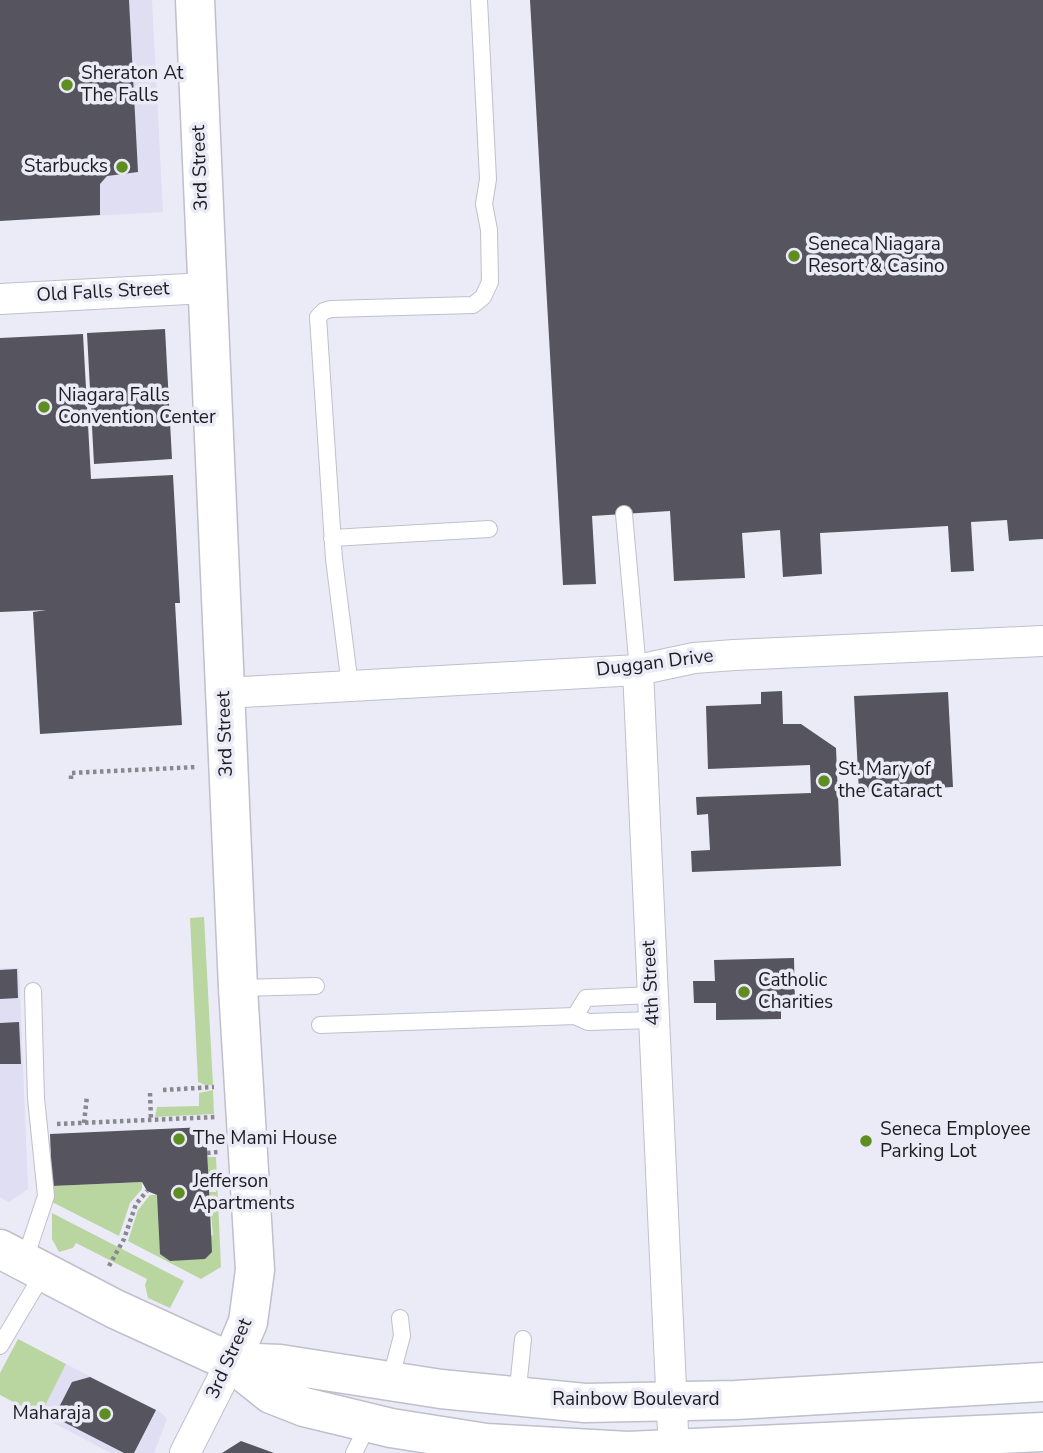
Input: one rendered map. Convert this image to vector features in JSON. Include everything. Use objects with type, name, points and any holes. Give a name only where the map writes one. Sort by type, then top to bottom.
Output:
[{"type":"main road","name":"3rd Street","points":[[195,0],[238,988],[255,1290],[248,1322],[231,1362]]},
{"type":"main road","name":"Rainbow Boulevard","points":[[22,1261],[231,1362],[258,1385],[362,1438],[479,1448],[673,1452],[903,1446],[1043,1432]]},
{"type":"main road","name":"Rainbow Boulevard","points":[[231,1362],[281,1364],[517,1398],[585,1403],[671,1402],[1043,1382]]},
{"type":"street","name":"Old Falls Street","points":[[0,299],[206,288]]},
{"type":"street","name":"Duggan Drive","points":[[225,693],[638,670],[694,658],[734,655],[1043,640]]},
{"type":"street","name":"4th Street","points":[[638,670],[673,1452]]},
{"type":"street","name":"3rd Street","points":[[185,1453],[231,1362]]},
{"type":"lane","points":[[351,687],[332,538],[318,317],[331,309],[473,306],[483,297],[490,282],[489,230],[484,204],[488,179],[479,0]]},
{"type":"lane","name":"4th Street","points":[[624,514],[638,670]]},
{"type":"lane","points":[[332,538],[489,530]]},
{"type":"lane","points":[[238,988],[316,986]]},
{"type":"lane","points":[[0,1346],[22,1261],[46,1196],[36,1098],[33,991]]},
{"type":"lane","points":[[575,1016],[586,998],[653,1008]]},
{"type":"lane","points":[[320,1025],[575,1016],[588,1023],[653,1008]]},
{"type":"lane","points":[[390,1381],[401,1336],[400,1318]]},
{"type":"lane","points":[[517,1398],[523,1339]]},
{"type":"path","points":[[71,779],[71,773],[146,772],[200,766]]},
{"type":"path","points":[[163,1090],[215,1087]]},
{"type":"path","points":[[150,1093],[151,1120]]},
{"type":"path","points":[[87,1096],[87,1123],[90,1132]]},
{"type":"path","points":[[49,1125],[217,1117]]},
{"type":"path","points":[[109,1266],[124,1239],[136,1204],[147,1191]]},
{"type":"shaded area","name":"Sheraton At The Falls","points":[[0,0],[152,0],[163,212],[0,221]]},
{"type":"shaded area","points":[[0,968],[19,968],[28,1189],[9,1202],[0,1197]]},
{"type":"shaded area","name":"Maharaja","points":[[66,1364],[162,1413],[167,1419],[154,1453],[111,1453],[40,1416]]},
{"type":"green space","points":[[204,917],[213,1085],[198,1082],[190,918]]},
{"type":"green space","points":[[213,1090],[214,1114],[155,1117],[157,1107],[199,1106],[199,1093]]},
{"type":"green space","points":[[208,1157],[216,1157],[221,1267],[201,1279],[128,1241],[138,1210],[150,1195],[157,1195],[213,1236],[209,1192],[216,1192],[215,1179],[208,1179]]},
{"type":"green space","points":[[142,1182],[142,1189],[130,1203],[119,1236],[52,1202],[52,1186]]},
{"type":"green space","points":[[52,1213],[184,1281],[170,1308],[148,1298],[145,1285],[147,1279],[76,1243],[73,1248],[59,1252],[52,1239]]},
{"type":"green space","points":[[18,1339],[66,1364],[40,1416],[0,1395],[0,1373]]},
{"type":"building","name":"Sheraton At The Falls","points":[[0,0],[129,0],[138,172],[107,176],[100,184],[100,215],[0,221]]},
{"type":"building","name":"Seneca Niagara Resort & Casino","points":[[530,0],[1043,0],[1043,539],[1009,541],[1007,520],[971,522],[974,571],[951,572],[948,526],[820,533],[822,574],[783,577],[780,530],[742,533],[745,578],[674,581],[670,511],[592,516],[596,584],[563,585]]},
{"type":"building","points":[[165,329],[172,459],[94,464],[87,333]]},
{"type":"building","name":"Niagara Falls Convention Center","points":[[83,334],[91,479],[173,475],[180,603],[175,603],[182,725],[40,734],[33,612],[46,610],[0,612],[0,338]]},
{"type":"building","name":"St. Mary of the Cataract","points":[[782,691],[783,724],[801,724],[836,748],[841,866],[692,872],[691,851],[710,850],[708,814],[697,815],[696,797],[811,793],[810,765],[708,769],[706,706],[761,704],[761,692]]},
{"type":"building","points":[[948,692],[953,787],[859,792],[854,696]]},
{"type":"building","name":"Catholic Charities","points":[[794,958],[795,1005],[781,1005],[781,1019],[716,1020],[716,1003],[694,1003],[693,981],[715,981],[714,960]]},
{"type":"building","points":[[17,969],[18,998],[0,999],[0,970]]},
{"type":"building","points":[[19,1022],[21,1064],[0,1064],[0,1023]]},
{"type":"building","name":"Jefferson Apartments","points":[[206,1127],[212,1252],[205,1259],[170,1261],[160,1254],[157,1195],[147,1191],[142,1182],[52,1186],[50,1134]]},
{"type":"building","name":"Maharaja","points":[[90,1377],[156,1410],[134,1453],[124,1453],[54,1417],[72,1382]]},
{"type":"building","points":[[241,1441],[274,1453],[222,1453]]},
{"type":"place","name":"Sheraton At The Falls","points":[[67,85]]},
{"type":"place","name":"Starbucks","points":[[122,167]]},
{"type":"place","name":"Seneca Niagara Resort & Casino","points":[[794,256]]},
{"type":"place","name":"Niagara Falls Convention Center","points":[[44,407]]},
{"type":"place","name":"St. Mary of the Cataract","points":[[824,781]]},
{"type":"place","name":"Catholic Charities","points":[[744,992]]},
{"type":"place","name":"The Mami House","points":[[179,1139]]},
{"type":"place","name":"Seneca Employee Parking Lot","points":[[866,1141]]},
{"type":"place","name":"Jefferson Apartments","points":[[179,1193]]},
{"type":"place","name":"Maharaja","points":[[105,1414]]}]
